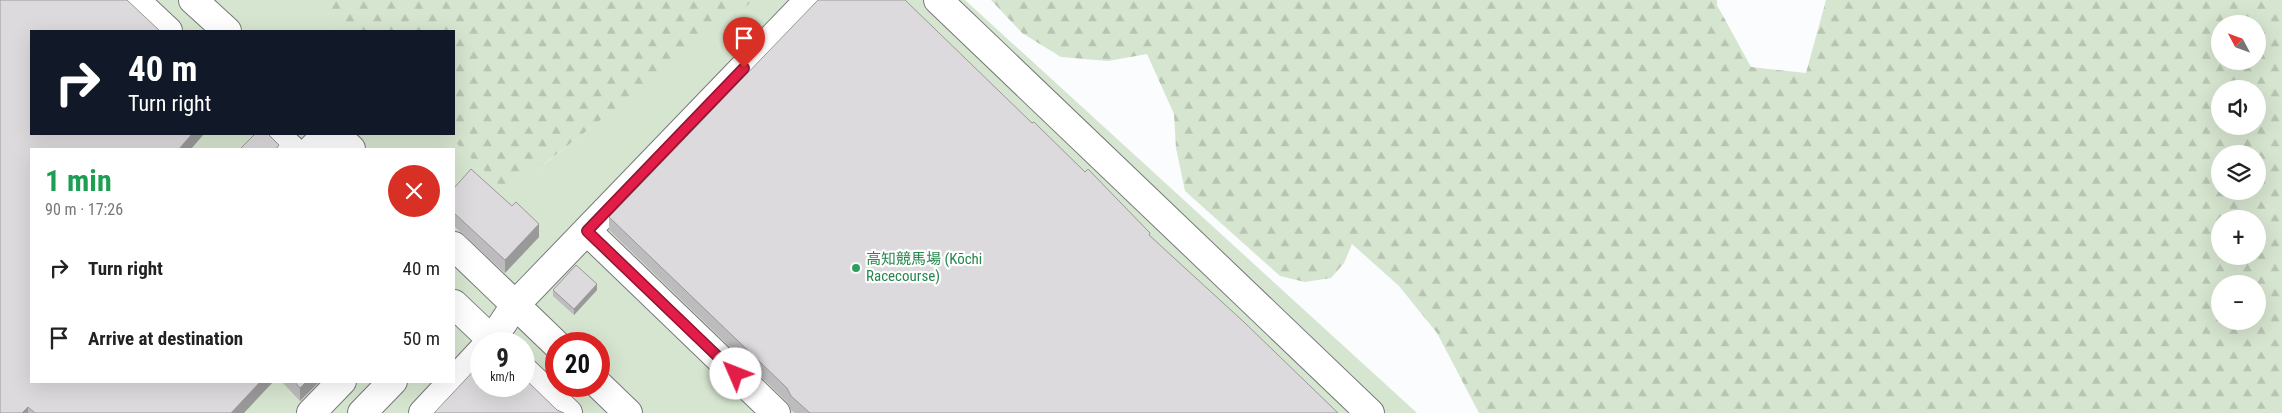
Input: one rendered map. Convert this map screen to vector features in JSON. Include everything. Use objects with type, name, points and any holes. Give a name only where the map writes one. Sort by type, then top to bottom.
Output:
[{"type":"lane","points":[[193,0],[225,30]]},
{"type":"lane","points":[[498,332],[515,305],[809,0]]},
{"type":"lane","points":[[938,0],[1370,413]]},
{"type":"lane","points":[[140,2],[167,30]]},
{"type":"lane","points":[[276,135],[290,148]]},
{"type":"lane","points":[[313,148],[326,135]]},
{"type":"lane","points":[[336,135],[350,148]]},
{"type":"lane","points":[[587,231],[776,413]]},
{"type":"lane","points":[[458,257],[490,280],[545,334]]},
{"type":"lane","points":[[477,332],[456,311],[490,280]]},
{"type":"lane","points":[[455,380],[470,365]]},
{"type":"lane","points":[[535,382],[568,413]]},
{"type":"lane","points":[[311,413],[340,383]]},
{"type":"lane","points":[[362,413],[391,383]]},
{"type":"lane","points":[[423,413],[452,383]]},
{"type":"lane","points":[[610,396],[628,413]]},
{"type":"green space","name":"高知競馬場 (Kōchi Racecourse)","points":[[0,0],[310,0],[341,30],[30,30],[30,135],[448,135],[505,191],[548,161],[754,0],[965,0],[1417,413],[0,413]]},
{"type":"green space","points":[[232,0],[758,0],[503,195],[455,148],[364,135],[455,135],[455,30],[242,30]]},
{"type":"green space","points":[[991,0],[1717,0],[1717,5],[1751,67],[1806,73],[1826,0],[2282,0],[2282,413],[1479,413],[1437,333],[1399,286],[1352,244],[1344,263],[1331,278],[1305,282],[1280,276],[1185,191],[1176,148],[1174,114],[1147,54],[1108,61],[1061,57],[1022,33]]},
{"type":"building","points":[[0,0],[127,0],[159,30],[30,30],[30,135],[191,135],[180,148],[30,148],[30,383],[259,383],[231,413],[35,413],[28,407],[22,413],[0,413]]},
{"type":"building","points":[[818,0],[905,0],[1085,172],[1088,169],[1150,233],[1149,235],[1245,323],[1338,413],[810,413],[791,396],[787,388],[609,217]]},
{"type":"building","points":[[254,135],[269,135],[279,145],[277,148],[241,148]]},
{"type":"building","points":[[471,169],[512,206],[516,202],[539,224],[505,260],[455,214],[455,187]]},
{"type":"building","points":[[576,265],[597,284],[574,309],[553,290]]},
{"type":"building","points":[[470,375],[470,397],[535,397],[535,389],[557,410],[564,413],[434,413]]},
{"type":"building","points":[[296,383],[305,383],[300,388]]},
{"type":"place","name":"高知競馬場 (Kōchi Racecourse)","points":[[856,268]]},
{"type":"route","points":[[736,374],[587,231],[744,68]]}]
